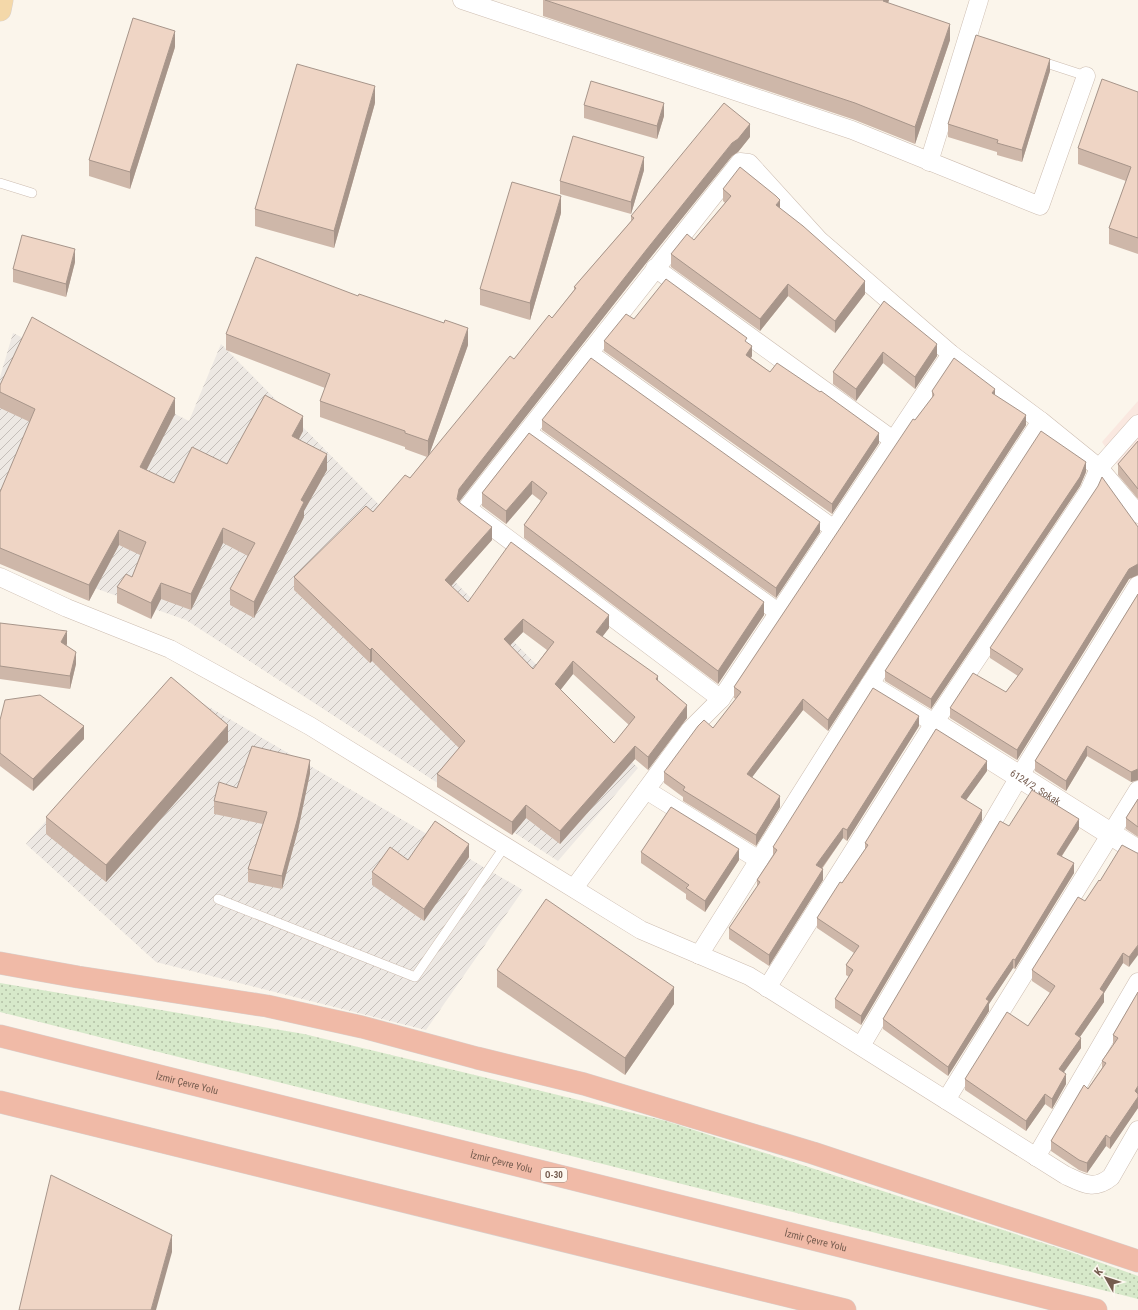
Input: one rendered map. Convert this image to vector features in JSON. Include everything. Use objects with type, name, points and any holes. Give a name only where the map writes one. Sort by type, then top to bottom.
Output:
[{"type":"highway","points":[[0,963],[78,977],[267,1006],[362,1027],[477,1058],[584,1084],[813,1154],[1138,1261]]},
{"type":"highway","name":"İzmir Çevre Yolu","points":[[6,1038],[1096,1310]]},
{"type":"highway","points":[[0,1102],[844,1310]]},
{"type":"main road","points":[[0,10],[2,0]]},
{"type":"street","points":[[462,0],[852,130],[1040,206],[1086,76]]},
{"type":"street","points":[[930,162],[970,40],[979,0]]},
{"type":"street","points":[[720,699],[467,508],[740,162],[749,163],[819,240],[951,354],[1041,421],[1099,468],[1138,514]]},
{"type":"street","points":[[655,268],[893,440]]},
{"type":"street","points":[[589,353],[834,529]]},
{"type":"street","points":[[574,888],[690,730],[720,699],[951,354]]},
{"type":"street","points":[[699,955],[870,684],[1041,421]]},
{"type":"street","points":[[767,988],[934,723],[1089,491],[1099,468],[1138,424]]},
{"type":"street","points":[[527,432],[778,612]]},
{"type":"street","points":[[0,577],[67,608],[170,649],[310,726],[641,930],[750,976],[1065,1175],[1088,1186],[1101,1184],[1110,1177],[1138,1130]]},
{"type":"street","points":[[862,1046],[1019,777],[1138,585]]},
{"type":"street","points":[[870,684],[934,723]]},
{"type":"street","name":"6124/2. Sokak","points":[[934,723],[1138,851]]},
{"type":"street","points":[[646,790],[759,860]]},
{"type":"street","points":[[946,1100],[1138,790]]},
{"type":"street","points":[[1036,1157],[1138,982]]},
{"type":"lane","points":[[1034,59],[1086,76]]},
{"type":"lane","points":[[0,183],[32,193]]},
{"type":"lane","points":[[218,899],[415,977],[505,846]]},
{"type":"shaded area","points":[[13,333],[189,421],[221,344],[638,768],[558,861],[186,620],[0,555],[0,377]]},
{"type":"shaded area","points":[[1138,401],[1138,495],[1102,442]]},
{"type":"shaded area","points":[[166,682],[523,890],[426,1030],[156,962],[26,844]]},
{"type":"green space","points":[[0,983],[304,1034],[666,1121],[1068,1251],[1138,1276],[1138,1299],[0,1012]]},
{"type":"building","points":[[545,0],[884,0],[883,1],[950,24],[915,127],[855,103]]},
{"type":"building","points":[[133,18],[175,31],[130,172],[89,160]]},
{"type":"building","points":[[976,35],[1050,59],[1022,150],[997,143],[998,140],[948,124]]},
{"type":"building","points":[[297,64],[375,86],[334,231],[255,209]]},
{"type":"building","points":[[1102,79],[1138,92],[1138,238],[1109,228],[1131,167],[1078,148]]},
{"type":"building","points":[[591,81],[664,103],[657,126],[584,105]]},
{"type":"building","points":[[724,103],[750,124],[738,139],[732,143],[647,249],[459,489],[457,499],[460,503],[492,527],[445,580],[468,602],[511,542],[609,615],[596,632],[658,676],[656,679],[687,705],[648,757],[635,746],[560,831],[526,805],[512,822],[437,774],[465,741],[372,648],[370,650],[294,577],[366,506],[373,512],[405,475],[410,478],[510,356],[514,359],[549,315],[552,318],[576,288],[574,287],[634,218],[631,216]],"holes":[[[523,619],[554,642],[533,669],[504,639]],[[573,661],[635,717],[614,743],[555,684]]]},
{"type":"building","points":[[573,136],[644,157],[631,202],[560,181]]},
{"type":"building","points":[[740,167],[780,200],[776,205],[803,226],[865,281],[835,321],[788,284],[760,319],[671,254],[687,234],[694,240],[731,196],[723,189]]},
{"type":"building","points":[[512,182],[561,196],[530,303],[480,289]]},
{"type":"building","points":[[22,235],[75,249],[66,284],[13,269]]},
{"type":"building","points":[[256,257],[358,296],[359,294],[444,323],[445,320],[468,328],[428,441],[405,433],[405,431],[320,401],[330,374],[226,334]]},
{"type":"building","points":[[666,279],[747,338],[745,341],[752,346],[746,355],[770,372],[777,363],[820,392],[821,391],[879,433],[832,504],[604,341],[626,314],[634,319]]},
{"type":"building","points":[[884,301],[937,344],[915,377],[883,352],[856,389],[833,372]]},
{"type":"building","points":[[32,317],[175,398],[140,467],[174,483],[192,447],[227,464],[265,395],[303,416],[292,436],[327,454],[301,500],[304,502],[254,602],[230,589],[255,543],[223,528],[191,594],[161,583],[151,603],[117,587],[126,574],[132,577],[146,542],[119,530],[89,585],[0,548],[0,492],[35,409],[0,392],[0,385]]},
{"type":"building","points":[[591,358],[820,522],[776,588],[542,420]]},
{"type":"building","points":[[954,358],[995,389],[992,393],[1026,415],[828,720],[803,699],[747,774],[780,796],[756,835],[683,790],[685,787],[664,772],[698,726],[704,720],[713,728],[741,692],[734,687],[913,419],[915,420],[934,395],[932,391]]},
{"type":"building","points":[[1041,431],[1086,462],[1080,477],[931,699],[885,671]]},
{"type":"building","points":[[529,433],[764,602],[718,671],[524,525],[547,493],[532,481],[506,511],[482,493]]},
{"type":"building","points":[[1138,441],[1138,489],[1118,464]]},
{"type":"building","points":[[1102,477],[1138,527],[1138,564],[1129,569],[1017,750],[950,708],[973,673],[1006,692],[1023,669],[990,648],[1098,486]]},
{"type":"building","points":[[1138,594],[1138,769],[1131,772],[1087,746],[1066,781],[1035,761]]},
{"type":"building","points":[[0,623],[67,631],[61,642],[76,652],[70,676],[0,666]]},
{"type":"building","points":[[171,677],[228,725],[106,865],[46,817]]},
{"type":"building","points":[[873,688],[919,716],[847,830],[843,828],[816,865],[823,869],[769,955],[729,928],[760,882],[757,880],[777,850],[773,847]]},
{"type":"building","points":[[40,695],[84,726],[33,779],[0,753],[0,720],[5,700]]},
{"type":"building","points":[[936,729],[987,761],[961,797],[982,810],[861,1016],[835,999],[853,970],[846,965],[859,946],[817,918],[840,882],[842,883],[868,845],[865,843]]},
{"type":"building","points":[[252,746],[310,760],[298,817],[282,876],[248,869],[267,812],[214,801],[219,782],[237,788]]},
{"type":"building","points":[[1032,790],[1079,819],[1057,854],[1074,863],[1015,960],[1013,959],[986,999],[989,1001],[948,1067],[883,1019],[1000,821],[1009,826]]},
{"type":"building","points":[[1138,799],[1138,827],[1126,818]]},
{"type":"building","points":[[671,807],[739,849],[705,901],[686,888],[689,885],[641,852]]},
{"type":"building","points":[[435,821],[469,844],[424,909],[372,872],[390,847],[408,860]]},
{"type":"building","points":[[1122,845],[1138,853],[1138,945],[1129,957],[1123,953],[1100,989],[1104,992],[1075,1034],[1081,1038],[1059,1069],[1066,1074],[1052,1099],[1045,1094],[1026,1121],[965,1079],[1007,1012],[1028,1026],[1055,986],[1032,970],[1078,897],[1085,901],[1099,880],[1100,881]]},
{"type":"building","points":[[546,899],[674,987],[625,1058],[497,970]]},
{"type":"building","points":[[1138,992],[1138,1086],[1135,1091],[1138,1094],[1138,1097],[1110,1138],[1106,1135],[1087,1163],[1079,1160],[1051,1141],[1084,1085],[1088,1089],[1106,1063],[1102,1061],[1118,1038],[1113,1035]]},
{"type":"building","points":[[51,1175],[172,1235],[151,1310],[19,1310]]}]
